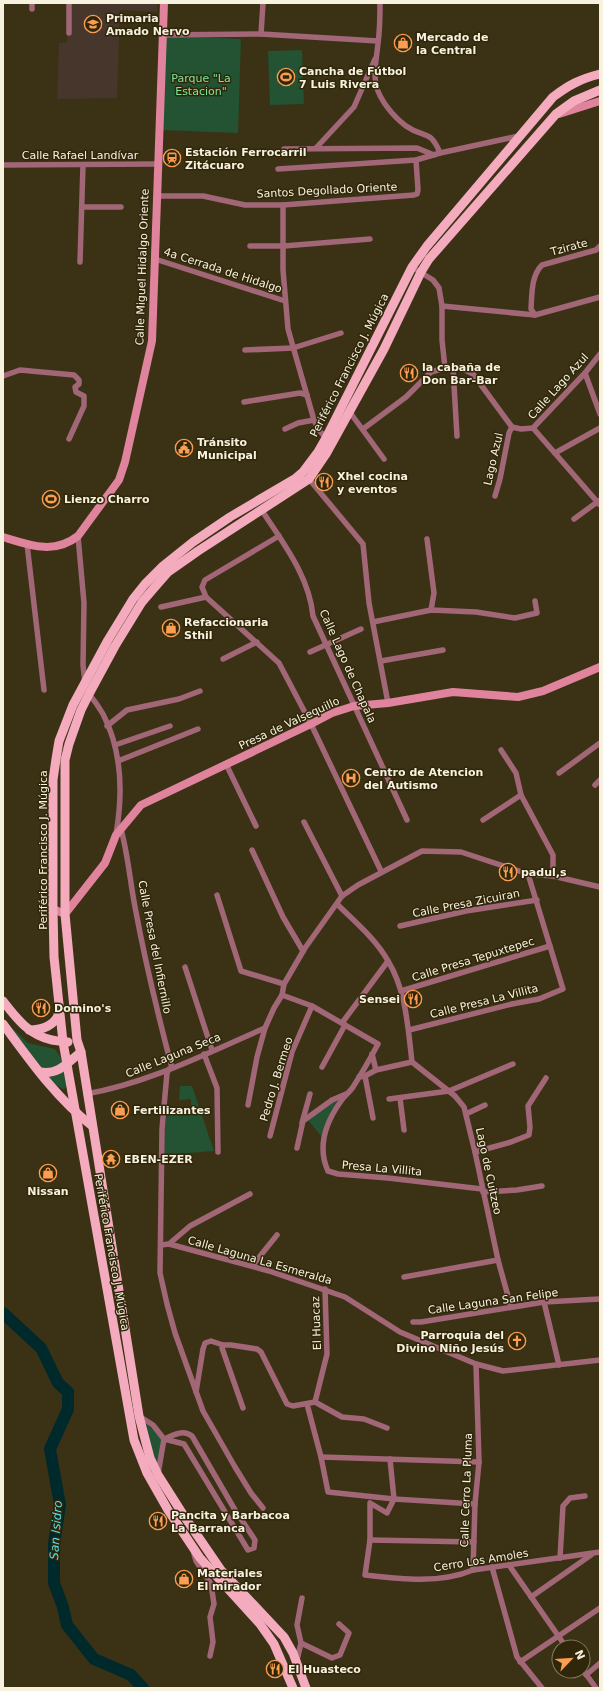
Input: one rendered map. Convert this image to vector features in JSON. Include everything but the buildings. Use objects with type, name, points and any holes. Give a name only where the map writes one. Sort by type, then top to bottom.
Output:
[{"type":"main road","name":"Periférico Francisco J. Múgica","points":[[306,1688],[294,1653],[284,1637],[221,1570],[158,1475],[150,1458],[139,1416],[77,1040],[65,914],[65,760],[69,744],[89,694],[115,646],[142,602],[168,572],[229,530],[300,475],[318,452],[326,438],[412,267],[433,239],[541,110],[564,88],[582,79],[600,74]]},
{"type":"main road","name":"Periférico Francisco J. Múgica","points":[[293,1688],[274,1644],[260,1624],[200,1558],[192,1546],[147,1473],[134,1440],[63,1042],[54,957],[53,909],[53,780],[59,741],[65,723],[85,683],[122,616],[145,584],[163,566],[193,542],[230,517],[259,506],[309,479],[326,454],[384,348],[421,272],[439,246],[553,117],[574,102],[600,90]]},
{"type":"main road","points":[[541,110],[553,117]]},
{"type":"main road","points":[[3,1001],[28,1030],[43,1038],[63,1042],[77,1040]]},
{"type":"main road","points":[[28,1030],[41,1029],[52,1024],[59,1013],[59,1003]]},
{"type":"main road","points":[[3,1024],[40,1072],[75,1112],[91,1125]]},
{"type":"main road","points":[[40,1072],[48,1073],[58,1071],[80,1052]]},
{"type":"street","points":[[69,3],[69,33]]},
{"type":"street","name":"Calle Miguel Hidalgo Oriente","points":[[78,536],[118,480],[125,462],[152,341],[157,164],[164,3]]},
{"type":"street","points":[[261,34],[263,3]]},
{"type":"street","points":[[380,3],[376,57],[376,85],[380,96],[400,122],[410,129],[428,135],[432,138],[440,153]]},
{"type":"street","points":[[162,35],[261,34],[378,42]]},
{"type":"street","points":[[316,148],[354,107],[376,57]]},
{"type":"street","points":[[553,117],[600,101]]},
{"type":"street","points":[[278,169],[416,160],[440,153],[519,136]]},
{"type":"street","points":[[284,149],[417,148],[434,155]]},
{"type":"street","name":"Santos Degollado Oriente","points":[[157,196],[203,196],[245,205],[283,205],[414,195],[417,194],[418,190],[416,160]]},
{"type":"street","name":"Calle Rafael Landívar","points":[[3,165],[83,166],[157,164]]},
{"type":"street","points":[[80,262],[83,166]]},
{"type":"street","points":[[283,205],[285,301],[288,329],[314,420],[318,429],[326,438]]},
{"type":"street","points":[[82,207],[121,207]]},
{"type":"street","points":[[250,246],[284,246],[370,239]]},
{"type":"street","name":"Tzirate","points":[[535,315],[531,309],[536,270],[542,265],[596,250],[600,246]]},
{"type":"street","name":"4a Cerrada de Hidalgo","points":[[155,258],[285,301]]},
{"type":"street","points":[[412,267],[433,280],[439,288],[442,306],[442,340],[445,368]]},
{"type":"street","points":[[442,306],[535,315],[600,297]]},
{"type":"street","points":[[245,350],[293,348],[341,333]]},
{"type":"street","name":"Calle Lago Azul","points":[[512,426],[521,429],[533,428],[585,373],[600,354]]},
{"type":"street","points":[[363,429],[406,397],[431,372],[445,368],[459,367],[473,374],[512,426]]},
{"type":"street","points":[[453,368],[457,436]]},
{"type":"street","points":[[3,376],[20,370],[74,376],[79,380],[79,384],[75,387],[76,392],[84,396],[84,406],[69,439]]},
{"type":"street","points":[[585,373],[600,414]]},
{"type":"street","points":[[244,402],[300,393],[307,395]]},
{"type":"street","points":[[349,411],[384,459]]},
{"type":"street","points":[[285,429],[298,423],[314,420]]},
{"type":"street","name":"Lago Azul","points":[[495,496],[509,433],[512,426]]},
{"type":"street","points":[[533,428],[599,502],[574,518]]},
{"type":"street","points":[[555,452],[600,428]]},
{"type":"street","points":[[309,479],[363,544],[368,603],[381,661],[388,703]]},
{"type":"street","name":"Calle Lago de Chapala","points":[[259,506],[294,559],[311,600],[313,616],[407,820]]},
{"type":"street","points":[[3,537],[27,544],[55,548],[70,543],[78,536]]},
{"type":"street","points":[[78,536],[84,603],[83,665],[85,683]]},
{"type":"street","points":[[278,536],[205,580],[202,586],[206,597],[279,663],[311,724],[381,871]]},
{"type":"street","points":[[427,539],[434,593],[431,610]]},
{"type":"street","points":[[27,544],[44,690]]},
{"type":"street","points":[[161,607],[206,597]]},
{"type":"street","points":[[373,622],[431,610],[476,612],[515,618],[537,612],[535,601]]},
{"type":"street","points":[[310,652],[361,629]]},
{"type":"street","points":[[223,659],[257,642]]},
{"type":"street","points":[[381,661],[443,650]]},
{"type":"street","name":"Presa de Valsequillo","points":[[65,914],[105,863],[118,832],[141,805],[332,713],[354,706],[388,703],[453,692],[518,697],[543,691],[600,667]]},
{"type":"street","points":[[107,726],[127,710],[179,699],[200,691]]},
{"type":"street","name":"Calle Presa del Infiernillo","points":[[89,694],[103,715],[115,745],[118,761],[121,803],[118,832],[128,858],[134,906],[170,1069],[167,1073],[162,1129],[160,1273],[175,1334],[203,1411],[251,1493],[263,1508]]},
{"type":"street","points":[[115,745],[170,726]]},
{"type":"street","points":[[118,761],[198,729]]},
{"type":"street","points":[[559,774],[600,743]]},
{"type":"street","points":[[500,750],[516,773],[521,795],[553,855],[553,876]]},
{"type":"street","points":[[226,764],[256,826]]},
{"type":"street","points":[[595,785],[600,780]]},
{"type":"street","points":[[483,820],[521,795]]},
{"type":"street","points":[[304,822],[342,896]]},
{"type":"street","points":[[252,850],[283,917],[304,951]]},
{"type":"street","points":[[248,1106],[257,1057],[265,1028],[282,995],[284,984],[304,951],[342,896],[381,871],[422,851],[460,852],[489,860],[528,874],[553,876],[600,887]]},
{"type":"street","points":[[528,874],[550,946]]},
{"type":"street","points":[[216,895],[241,971],[284,984]]},
{"type":"street","name":"Calle Presa Zicuiran","points":[[400,926],[466,911],[537,900]]},
{"type":"street","points":[[337,904],[374,942],[388,961],[401,991],[409,1030],[412,1062],[376,1070],[362,1076],[373,1118]]},
{"type":"street","points":[[53,909],[65,914]]},
{"type":"street","name":"Calle Presa La Villita","points":[[409,1030],[512,1004],[540,999],[563,988],[550,946]]},
{"type":"street","name":"Calle Presa Tepuxtepec","points":[[401,991],[550,946]]},
{"type":"street","points":[[322,1067],[344,1024],[388,961]]},
{"type":"street","points":[[185,967],[212,1050]]},
{"type":"street","points":[[282,995],[312,1006],[344,1024]]},
{"type":"street","name":"Pedro J. Bermeo","points":[[270,1136],[292,1052],[312,1006]]},
{"type":"street","name":"Presa La Villita","points":[[344,1024],[378,1044],[362,1076],[350,1092],[342,1099],[336,1109],[323,1138],[324,1156],[328,1171],[338,1174],[388,1178],[482,1190]]},
{"type":"street","name":"Calle Laguna Seca","points":[[86,1094],[128,1084],[170,1069],[265,1028]]},
{"type":"street","points":[[204,1054],[217,1088],[218,1152]]},
{"type":"street","points":[[372,1054],[376,1070]]},
{"type":"street","name":"Lago de Cuitzeo","points":[[412,1062],[460,1101],[466,1114],[498,1260],[511,1306]]},
{"type":"street","points":[[389,1099],[449,1091],[514,1064]]},
{"type":"street","points":[[475,1152],[511,1142],[529,1135],[530,1127],[528,1106],[546,1078]]},
{"type":"street","points":[[302,1123],[332,1100],[350,1092]]},
{"type":"street","points":[[297,1148],[310,1094]]},
{"type":"street","points":[[400,1098],[404,1130]]},
{"type":"street","points":[[466,1114],[485,1104]]},
{"type":"street","points":[[482,1190],[517,1190],[542,1186]]},
{"type":"street","points":[[169,1244],[190,1226],[250,1194]]},
{"type":"street","points":[[252,1266],[277,1235]]},
{"type":"street","name":"Calle Laguna La Esmeralda","points":[[161,1245],[169,1244],[252,1266],[325,1289],[345,1297],[400,1332],[476,1364],[503,1370],[600,1360]]},
{"type":"street","points":[[404,1277],[498,1260]]},
{"type":"street","name":"El Huacaz","points":[[315,1402],[327,1354],[325,1289]]},
{"type":"street","name":"Calle Laguna San Felipe","points":[[413,1322],[421,1322],[511,1306],[600,1298]]},
{"type":"street","points":[[544,1302],[560,1365]]},
{"type":"street","points":[[196,1393],[205,1343],[210,1341],[223,1345],[257,1349],[261,1352],[287,1404],[293,1406],[315,1402],[342,1417],[364,1419],[387,1428]]},
{"type":"street","points":[[223,1345],[222,1348],[243,1408]]},
{"type":"street","name":"Calle Cerro La Pluma","points":[[473,1570],[475,1504],[479,1462],[476,1364]]},
{"type":"street","points":[[307,1404],[321,1457],[328,1492],[394,1499],[475,1504]]},
{"type":"street","points":[[139,1416],[153,1424],[164,1439],[184,1444],[200,1468],[248,1550],[253,1548],[256,1542],[235,1510],[192,1436],[183,1432],[164,1439]]},
{"type":"street","points":[[158,1475],[164,1439]]},
{"type":"street","points":[[321,1457],[479,1462]]},
{"type":"street","points":[[390,1459],[394,1499],[387,1513],[370,1503],[370,1540],[474,1542]]},
{"type":"street","points":[[200,1468],[208,1463]]},
{"type":"street","points":[[560,1558],[563,1506],[570,1498],[585,1496]]},
{"type":"street","points":[[227,1515],[235,1510]]},
{"type":"street","points":[[244,1542],[253,1538]]},
{"type":"street","name":"Cerro Los Amoles","points":[[370,1540],[365,1575],[395,1578],[427,1579],[461,1575],[473,1570],[600,1552]]},
{"type":"street","points":[[192,1546],[196,1561],[211,1584],[214,1604],[210,1616],[213,1642],[210,1656]]},
{"type":"street","points":[[531,1597],[591,1554]]},
{"type":"street","points":[[509,1565],[559,1637]]},
{"type":"street","points":[[492,1567],[517,1658],[542,1688]]},
{"type":"street","points":[[296,1662],[301,1643],[297,1625],[302,1598]]},
{"type":"street","points":[[520,1662],[600,1608]]},
{"type":"street","points":[[301,1643],[332,1658],[340,1654],[349,1633],[339,1624]]},
{"type":"street","points":[[591,1669],[600,1664]]},
{"type":"street","points":[[589,1679],[596,1688]]},
{"type":"shaded area","points":[[68,3],[157,3],[157,12],[120,10],[117,98],[57,99],[59,43],[67,42]]},
{"type":"green space","name":"Parque \"La Estacion\"","points":[[165,36],[241,39],[238,133],[162,130]]},
{"type":"green space","name":"Cancha de Fútbol 7 Luis Rivera","points":[[302,50],[304,104],[270,105],[268,51]]},
{"type":"green space","points":[[6,1022],[28,1043],[55,1049],[61,1058],[67,1086],[64,1089],[51,1080]]},
{"type":"green space","points":[[180,1086],[192,1086],[214,1151],[164,1155],[164,1130],[168,1108],[191,1108],[191,1099],[179,1100]]},
{"type":"green space","points":[[342,1097],[322,1137],[308,1120],[330,1103]]},
{"type":"green space","points":[[143,1421],[162,1439],[157,1468]]},
{"type":"waterway","name":"San Isidro","points":[[3,1313],[41,1348],[58,1383],[68,1392],[68,1409],[50,1449],[60,1505],[54,1544],[54,1583],[63,1607],[67,1625],[94,1659],[131,1675],[143,1688]]},
{"type":"place","name":"Primaria Amado Nervo","points":[[93,24]]},
{"type":"place","name":"Mercado de la Central","points":[[403,43]]},
{"type":"place","name":"Cancha de Fútbol 7 Luis Rivera","points":[[286,77]]},
{"type":"place","name":"Estación Ferrocarril Zitácuaro","points":[[172,158]]},
{"type":"place","name":"la cabaña de Don Bar-Bar","points":[[409,373]]},
{"type":"place","name":"Tránsito Municipal","points":[[184,448]]},
{"type":"place","name":"Xhel cocina y eventos","points":[[324,482]]},
{"type":"place","name":"Lienzo Charro","points":[[51,499]]},
{"type":"place","name":"Refaccionaria Sthil","points":[[171,628]]},
{"type":"place","name":"Centro de Atencion del Autismo","points":[[351,778]]},
{"type":"place","name":"padul,s","points":[[508,872]]},
{"type":"place","name":"Sensei","points":[[413,999]]},
{"type":"place","name":"Domino's","points":[[41,1008]]},
{"type":"place","name":"Fertilizantes","points":[[120,1110]]},
{"type":"place","name":"EBEN-EZER","points":[[111,1159]]},
{"type":"place","name":"Nissan","points":[[48,1173]]},
{"type":"place","name":"Parroquia del Divino Niño Jesús","points":[[517,1341]]},
{"type":"place","name":"Pancita y Barbacoa La Barranca","points":[[158,1521]]},
{"type":"place","name":"Materiales El mirador","points":[[184,1579]]},
{"type":"place","name":"El Huasteco","points":[[275,1669]]}]
